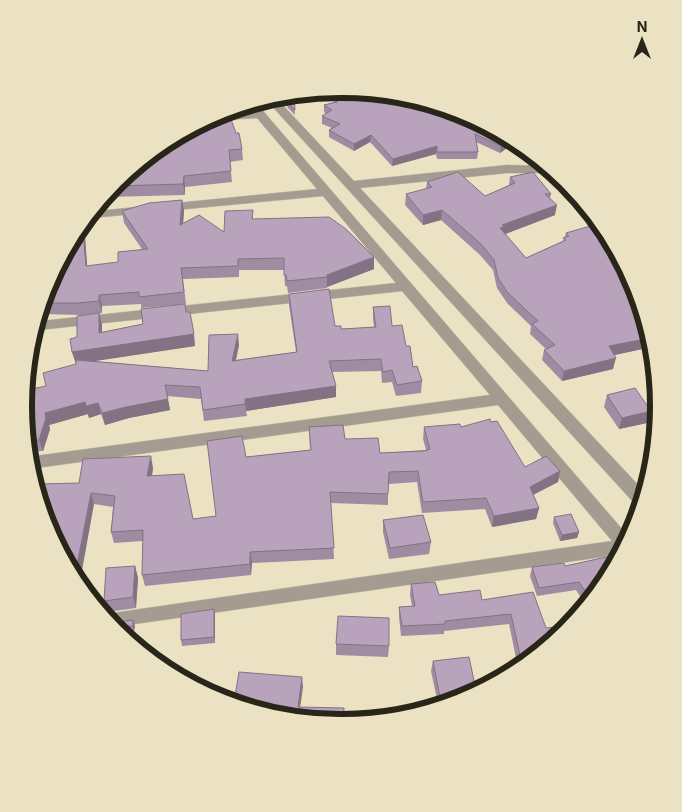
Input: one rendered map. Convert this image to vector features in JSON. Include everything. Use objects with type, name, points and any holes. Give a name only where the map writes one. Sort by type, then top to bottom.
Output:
[{"type":"street","points":[[276,104],[636,494]]},
{"type":"street","points":[[257,110],[620,538]]},
{"type":"street","points":[[352,186],[507,169],[539,170]]},
{"type":"street","points":[[99,215],[327,192]]},
{"type":"street","points":[[43,326],[406,286]]},
{"type":"street","points":[[37,462],[501,399]]},
{"type":"street","points":[[118,619],[615,548]]},
{"type":"building","points":[[335,98],[361,98],[401,103],[421,108],[459,121],[504,144],[501,146],[475,134],[478,152],[437,152],[437,146],[393,159],[371,135],[354,144],[329,130],[340,124],[322,116],[332,110],[324,105],[337,102]]},
{"type":"building","points":[[294,101],[295,110],[288,102]]},
{"type":"building","points":[[231,118],[236,133],[239,133],[242,149],[229,150],[231,171],[184,176],[183,184],[126,186],[153,161],[170,149],[205,129]]},
{"type":"building","points":[[458,172],[485,196],[515,183],[510,177],[533,172],[551,194],[545,194],[557,205],[502,225],[504,227],[500,228],[526,258],[566,240],[563,238],[569,236],[566,233],[591,226],[618,270],[633,307],[642,340],[609,346],[616,358],[564,371],[544,350],[555,345],[532,324],[538,321],[508,293],[498,278],[494,260],[481,244],[442,210],[423,215],[406,194],[432,187],[427,182]]},
{"type":"building","points":[[182,200],[180,225],[199,215],[224,232],[225,211],[253,210],[252,219],[329,217],[346,229],[374,257],[327,275],[327,277],[287,281],[286,275],[284,275],[284,258],[238,259],[238,266],[181,268],[184,292],[139,297],[139,292],[99,295],[99,301],[50,303],[64,270],[83,236],[86,266],[118,262],[118,252],[148,249],[122,211],[149,203]]},
{"type":"building","points":[[329,289],[335,326],[341,326],[341,329],[376,327],[373,307],[390,306],[392,326],[402,325],[406,346],[410,346],[413,367],[417,366],[422,381],[397,385],[392,370],[383,372],[381,359],[329,361],[336,386],[245,399],[245,404],[203,410],[200,387],[165,385],[168,399],[102,413],[98,403],[86,406],[85,402],[45,413],[46,418],[39,440],[34,440],[33,389],[46,386],[43,373],[76,364],[76,360],[208,371],[209,335],[238,334],[232,361],[297,352],[289,294]]},
{"type":"building","points":[[185,304],[186,312],[190,312],[194,334],[72,352],[70,339],[77,337],[77,316],[99,313],[99,333],[143,324],[141,309]]},
{"type":"building","points":[[635,388],[650,411],[622,418],[607,395]]},
{"type":"building","points":[[490,419],[491,422],[497,421],[525,467],[546,456],[560,471],[530,487],[539,508],[494,516],[486,498],[423,502],[418,471],[389,472],[388,494],[330,492],[334,548],[250,552],[250,564],[142,575],[143,530],[111,532],[115,496],[91,493],[77,565],[56,524],[42,484],[79,483],[83,459],[151,456],[147,476],[184,474],[193,519],[216,516],[207,441],[242,436],[246,457],[311,450],[309,427],[343,425],[345,439],[378,438],[380,453],[424,451],[430,449],[424,427],[460,424],[461,427]]},
{"type":"building","points":[[571,514],[579,532],[562,535],[554,517]]},
{"type":"building","points":[[423,515],[431,542],[390,548],[383,520]]},
{"type":"building","points":[[610,556],[588,592],[579,582],[539,588],[532,567],[564,563],[565,566]]},
{"type":"building","points":[[135,566],[133,597],[104,601],[106,568]]},
{"type":"building","points":[[435,582],[439,595],[480,590],[482,600],[533,592],[546,628],[556,627],[520,657],[511,614],[445,621],[445,624],[402,626],[399,607],[415,606],[411,584]]},
{"type":"building","points":[[214,609],[214,637],[181,640],[181,614]]},
{"type":"building","points":[[338,616],[389,618],[389,646],[336,644]]},
{"type":"building","points":[[133,620],[133,626],[126,626],[121,622]]},
{"type":"building","points":[[469,657],[475,684],[440,698],[433,661]]},
{"type":"building","points":[[239,672],[302,677],[298,707],[344,708],[344,714],[321,714],[281,709],[235,695]]}]
